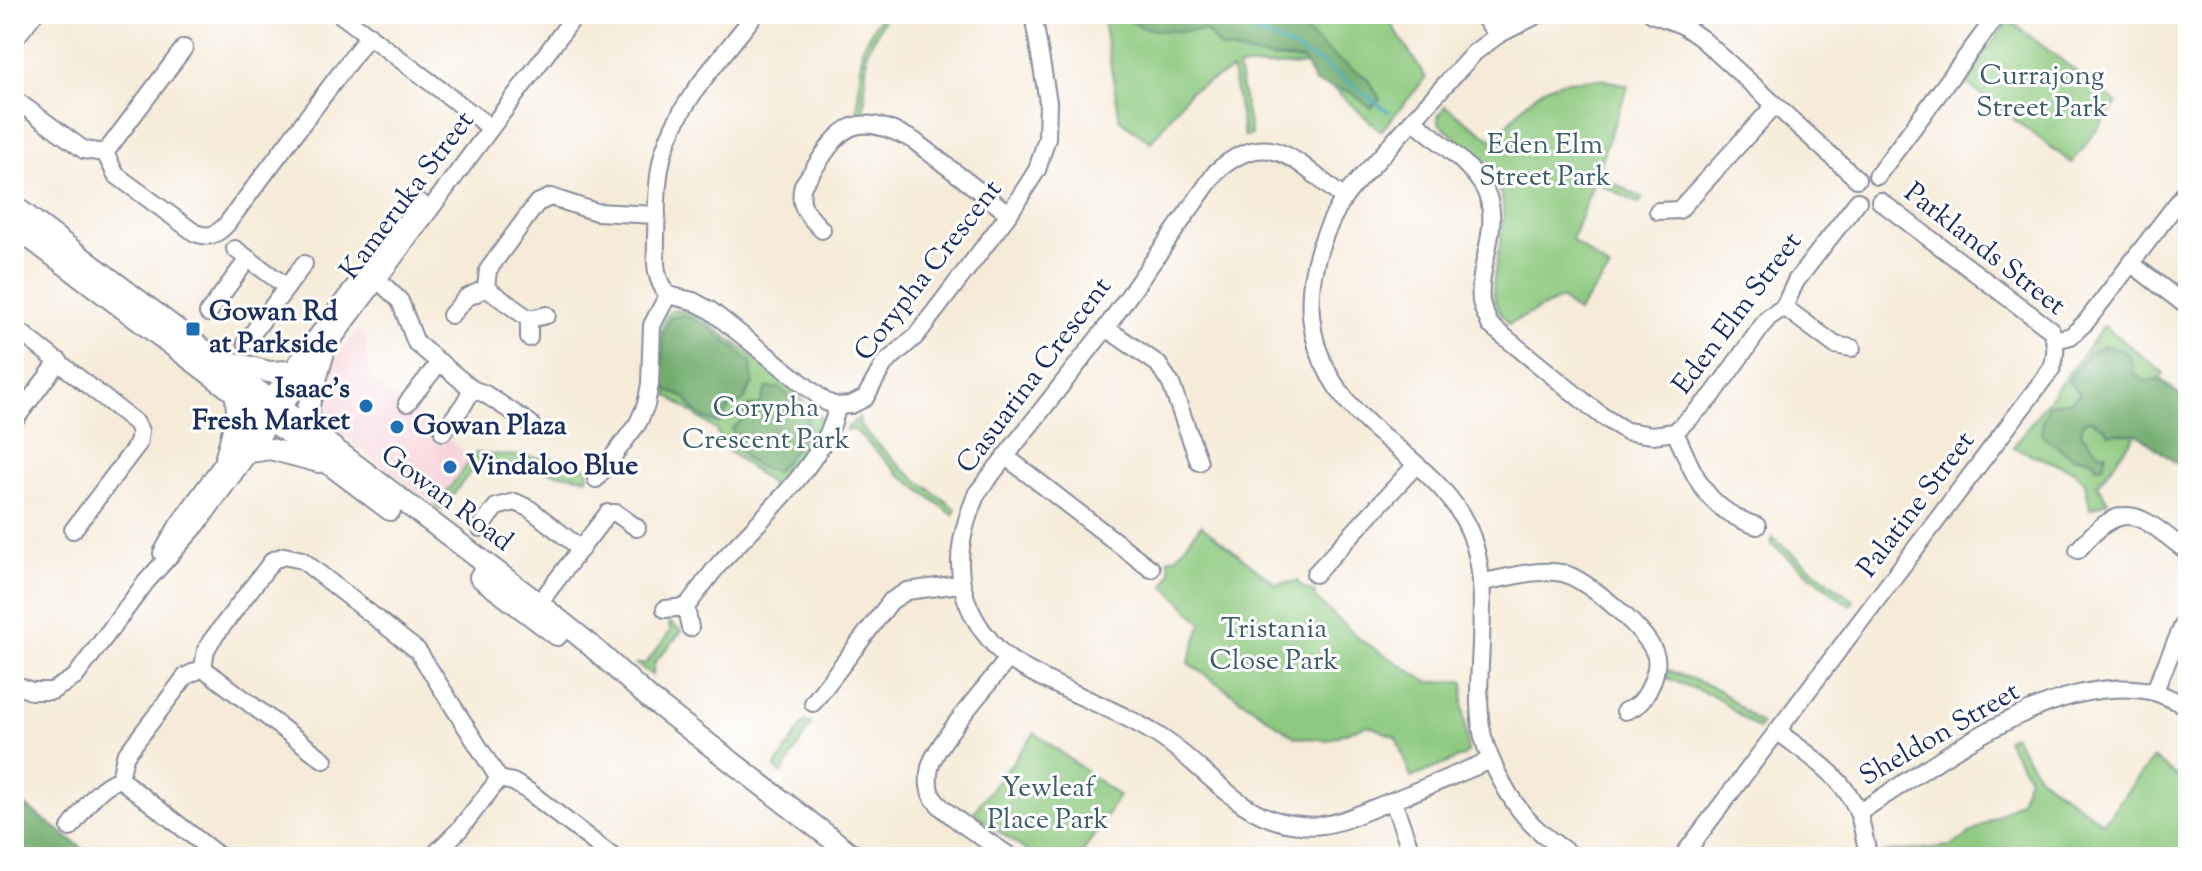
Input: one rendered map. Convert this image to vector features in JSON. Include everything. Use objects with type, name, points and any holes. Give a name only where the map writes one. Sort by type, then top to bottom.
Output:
[{"type":"main road","name":"Gowan Road","points":[[14,206],[215,357],[330,466],[534,609]]},
{"type":"main road","name":"Gowan Road","points":[[14,226],[236,395],[310,431],[534,609],[629,689],[649,698],[854,857]]},
{"type":"main road","points":[[310,431],[308,408],[324,352]]},
{"type":"main road","points":[[215,357],[269,372],[290,371]]},
{"type":"main road","points":[[226,457],[237,414],[236,395]]},
{"type":"main road","points":[[250,452],[270,449],[330,466]]},
{"type":"street","points":[[14,40],[34,14]]},
{"type":"street","points":[[340,14],[483,122]]},
{"type":"street","name":"Kameruka Street","points":[[271,410],[324,352],[372,274],[564,14]]},
{"type":"street","name":"Kameruka Street","points":[[271,410],[290,371],[372,274],[576,14]]},
{"type":"street","points":[[665,609],[686,607],[720,564],[763,521],[830,433],[837,406],[817,395],[710,310],[693,301],[668,295],[656,276],[657,215],[663,154],[681,111],[755,14]]},
{"type":"street","points":[[993,14],[1031,14]]},
{"type":"street","name":"Corypha Crescent","points":[[837,406],[851,405],[865,398],[884,364],[904,350],[916,336],[1009,214],[1037,170],[1047,138],[1048,102],[1031,14]]},
{"type":"street","points":[[1481,14],[1498,35]]},
{"type":"street","points":[[1539,14],[1498,35],[1475,52],[1344,198],[1319,245],[1310,285],[1311,324],[1321,358],[1335,387],[1350,407],[1445,491],[1475,543],[1483,582],[1481,730],[1491,760],[1522,814],[1543,835],[1574,857]]},
{"type":"street","points":[[1652,14],[1685,20],[1774,106],[1857,179]]},
{"type":"street","points":[[1877,176],[1998,14]]},
{"type":"street","points":[[105,153],[116,175],[195,233],[207,237],[217,234],[369,35]]},
{"type":"street","points":[[105,153],[184,48]]},
{"type":"street","points":[[14,99],[84,150],[105,153]]},
{"type":"street","points":[[1658,211],[1679,210],[1774,106]]},
{"type":"street","name":"Eden Elm Street","points":[[1413,120],[1476,175],[1486,191],[1491,209],[1491,229],[1481,282],[1481,305],[1490,325],[1602,416],[1626,431],[1652,435],[1675,432],[1712,396],[1768,318],[1784,307],[1796,281],[1858,201]]},
{"type":"street","points":[[822,230],[801,206],[803,185],[845,129],[861,123],[913,140],[1009,214]]},
{"type":"street","name":"Casuarina Crescent","points":[[1344,198],[1286,155],[1268,149],[1250,150],[1234,156],[1216,172],[1106,328],[977,493],[966,520],[960,550],[960,584],[972,615],[986,636],[1008,659],[1146,727],[1173,745],[1245,805],[1264,816],[1290,824],[1320,826],[1393,801],[1491,760]]},
{"type":"street","points":[[1863,175],[1877,176],[1884,186],[1884,195],[1880,201],[1867,206],[1858,201],[1853,188],[1863,175]]},
{"type":"street","points":[[2055,340],[2076,333],[2188,189]]},
{"type":"street","points":[[486,288],[488,270],[537,203],[551,197],[596,212],[657,215]]},
{"type":"street","name":"Parklands Street","points":[[1880,201],[2051,330],[2055,340]]},
{"type":"street","points":[[208,313],[242,254],[287,287]]},
{"type":"street","points":[[246,342],[304,264]]},
{"type":"street","points":[[2132,264],[2188,307]]},
{"type":"street","points":[[372,274],[400,301],[416,343],[472,389],[531,424]]},
{"type":"street","points":[[451,315],[466,298],[486,288]]},
{"type":"street","points":[[486,288],[529,319],[547,315]]},
{"type":"street","points":[[596,479],[638,423],[646,405],[650,384],[652,325],[668,295]]},
{"type":"street","points":[[1784,307],[1835,345],[1852,348]]},
{"type":"street","points":[[529,319],[529,338]]},
{"type":"street","points":[[14,327],[136,423],[140,431],[138,444],[73,530]]},
{"type":"street","points":[[1106,328],[1158,364],[1171,384],[1199,462]]},
{"type":"street","name":"Palatine Street","points":[[1682,857],[2052,368],[2055,340]]},
{"type":"street","points":[[14,421],[59,361]]},
{"type":"street","points":[[407,403],[440,362]]},
{"type":"street","points":[[443,432],[472,389]]},
{"type":"street","points":[[14,684],[31,691],[52,691],[75,677],[146,582],[197,525],[250,452],[271,410]]},
{"type":"street","points":[[146,582],[178,525],[226,457],[271,410]]},
{"type":"street","points":[[1675,432],[1700,487],[1708,497],[1734,518],[1757,526]]},
{"type":"street","points":[[1005,456],[1151,569]]},
{"type":"street","points":[[1315,574],[1416,465]]},
{"type":"street","points":[[480,528],[496,507],[515,502],[530,509],[581,549]]},
{"type":"street","points":[[534,609],[608,513],[616,513],[637,528]]},
{"type":"street","points":[[2078,550],[2107,520],[2130,515],[2147,521],[2188,552]]},
{"type":"street","points":[[203,668],[211,641],[273,560],[284,556],[302,560],[418,651],[499,779],[513,782],[528,791],[613,857]]},
{"type":"street","points":[[1483,582],[1550,572],[1566,574],[1586,585],[1633,623],[1647,636],[1656,657],[1656,671],[1650,689],[1638,706],[1625,711]]},
{"type":"street","points":[[813,703],[891,601],[907,591],[960,584]]},
{"type":"street","points":[[686,607],[690,628]]},
{"type":"street","points":[[2154,692],[2188,614]]},
{"type":"street","points":[[1008,659],[944,742],[932,762],[928,781],[932,796],[944,809],[1011,857]]},
{"type":"street","points":[[203,668],[324,760]]},
{"type":"street","points":[[120,779],[125,756],[186,676],[203,668]]},
{"type":"street","name":"Sheldon Street","points":[[1858,813],[2000,724],[2034,708],[2084,692],[2116,689],[2154,692],[2188,707]]},
{"type":"street","points":[[1777,731],[1834,775],[1847,791],[1858,813],[1869,857]]},
{"type":"street","points":[[70,828],[98,791],[120,779]]},
{"type":"street","points":[[120,779],[220,857]]},
{"type":"street","points":[[432,857],[459,830],[499,779]]},
{"type":"street","points":[[1393,801],[1413,857]]},
{"type":"shaded area","points":[[357,331],[366,337],[366,356],[373,382],[472,458],[436,506],[321,420],[319,410],[333,362]]},
{"type":"green space","points":[[881,14],[887,14],[867,51],[864,112],[857,112],[862,48]]},
{"type":"green space","points":[[1102,14],[1385,14],[1426,78],[1381,131],[1307,65],[1240,67],[1251,135],[1244,136],[1232,70],[1190,91],[1151,142],[1120,120]]},
{"type":"green space","points":[[1124,14],[1278,14],[1303,29],[1336,58],[1367,78],[1380,99],[1371,108],[1350,92],[1315,83],[1303,60],[1221,49],[1206,31],[1150,29],[1131,21]]},
{"type":"green space","name":"Currajong Street Park","points":[[2009,20],[2117,103],[2072,163],[1963,81]]},
{"type":"green space","name":"Eden Elm Street Park","points":[[1602,79],[1628,86],[1596,174],[1642,198],[1639,204],[1594,181],[1572,240],[1610,270],[1577,312],[1560,299],[1509,324],[1494,297],[1493,283],[1503,220],[1498,187],[1487,169],[1439,123],[1438,117],[1445,106],[1494,141],[1526,103],[1542,90],[1562,82]]},
{"type":"green space","name":"Corypha Crescent Park","points":[[672,310],[688,310],[704,320],[759,361],[820,416],[822,421],[819,428],[775,487],[726,449],[716,430],[658,388],[659,336]]},
{"type":"green space","points":[[684,314],[706,325],[751,362],[753,382],[744,401],[730,406],[720,423],[694,411],[686,398],[669,391],[662,382],[663,334],[670,318]]},
{"type":"green space","points":[[2104,326],[2164,373],[2160,379],[2172,388],[2097,485],[2108,501],[2090,509],[2085,482],[2072,470],[2013,447]]},
{"type":"green space","points":[[2104,346],[2126,353],[2134,374],[2145,381],[2159,379],[2188,401],[2188,472],[2137,434],[2108,433],[2106,428],[2091,420],[2083,422],[2081,433],[2099,453],[2106,453],[2103,466],[2096,467],[2091,459],[2072,457],[2042,435],[2042,421],[2050,404],[2071,401],[2080,393],[2067,381],[2089,353]]},
{"type":"green space","points":[[766,388],[780,388],[808,414],[807,434],[776,472],[759,467],[746,458],[737,446],[732,429],[745,418],[747,406],[760,405]]},
{"type":"green space","points":[[859,417],[860,426],[903,469],[956,509],[953,515],[899,474],[855,430],[845,430]]},
{"type":"green space","points":[[476,453],[576,460],[589,470],[587,478],[488,462],[476,465],[441,510],[436,506]]},
{"type":"green space","name":"Tristania Close Park","points":[[1201,525],[1276,584],[1297,581],[1315,593],[1315,598],[1361,640],[1428,682],[1464,681],[1468,751],[1464,756],[1411,778],[1396,737],[1367,725],[1327,740],[1295,737],[1188,663],[1202,623],[1164,585],[1170,573],[1168,559],[1176,557]]},
{"type":"green space","points":[[1773,538],[1854,601],[1850,606],[1770,543]]},
{"type":"green space","points":[[669,622],[682,631],[654,663],[653,676],[636,664],[646,663],[670,632]]},
{"type":"green space","points":[[1668,670],[1717,689],[1761,724],[1758,729],[1714,696],[1666,678]]},
{"type":"green space","points":[[805,721],[811,724],[782,774],[775,768]]},
{"type":"green space","name":"Yewleaf Place Park","points":[[1035,733],[1119,796],[1080,857],[1035,857],[974,811]]},
{"type":"green space","points":[[2013,735],[2038,775],[2103,823],[2153,758],[2188,785],[2188,857],[1882,857],[1882,853],[1951,846],[2020,801],[2029,777],[2006,740]]},
{"type":"green space","points":[[14,797],[94,857],[14,857]]},
{"type":"waterway","points":[[1205,14],[1265,35],[1319,61],[1389,112]]},
{"type":"place","name":"Gowan Rd at Parkside","points":[[193,329]]},
{"type":"place","name":"Isaac's Fresh Market","points":[[366,406]]},
{"type":"place","name":"Gowan Plaza","points":[[397,427]]},
{"type":"place","name":"Vindaloo Blue","points":[[450,467]]}]
